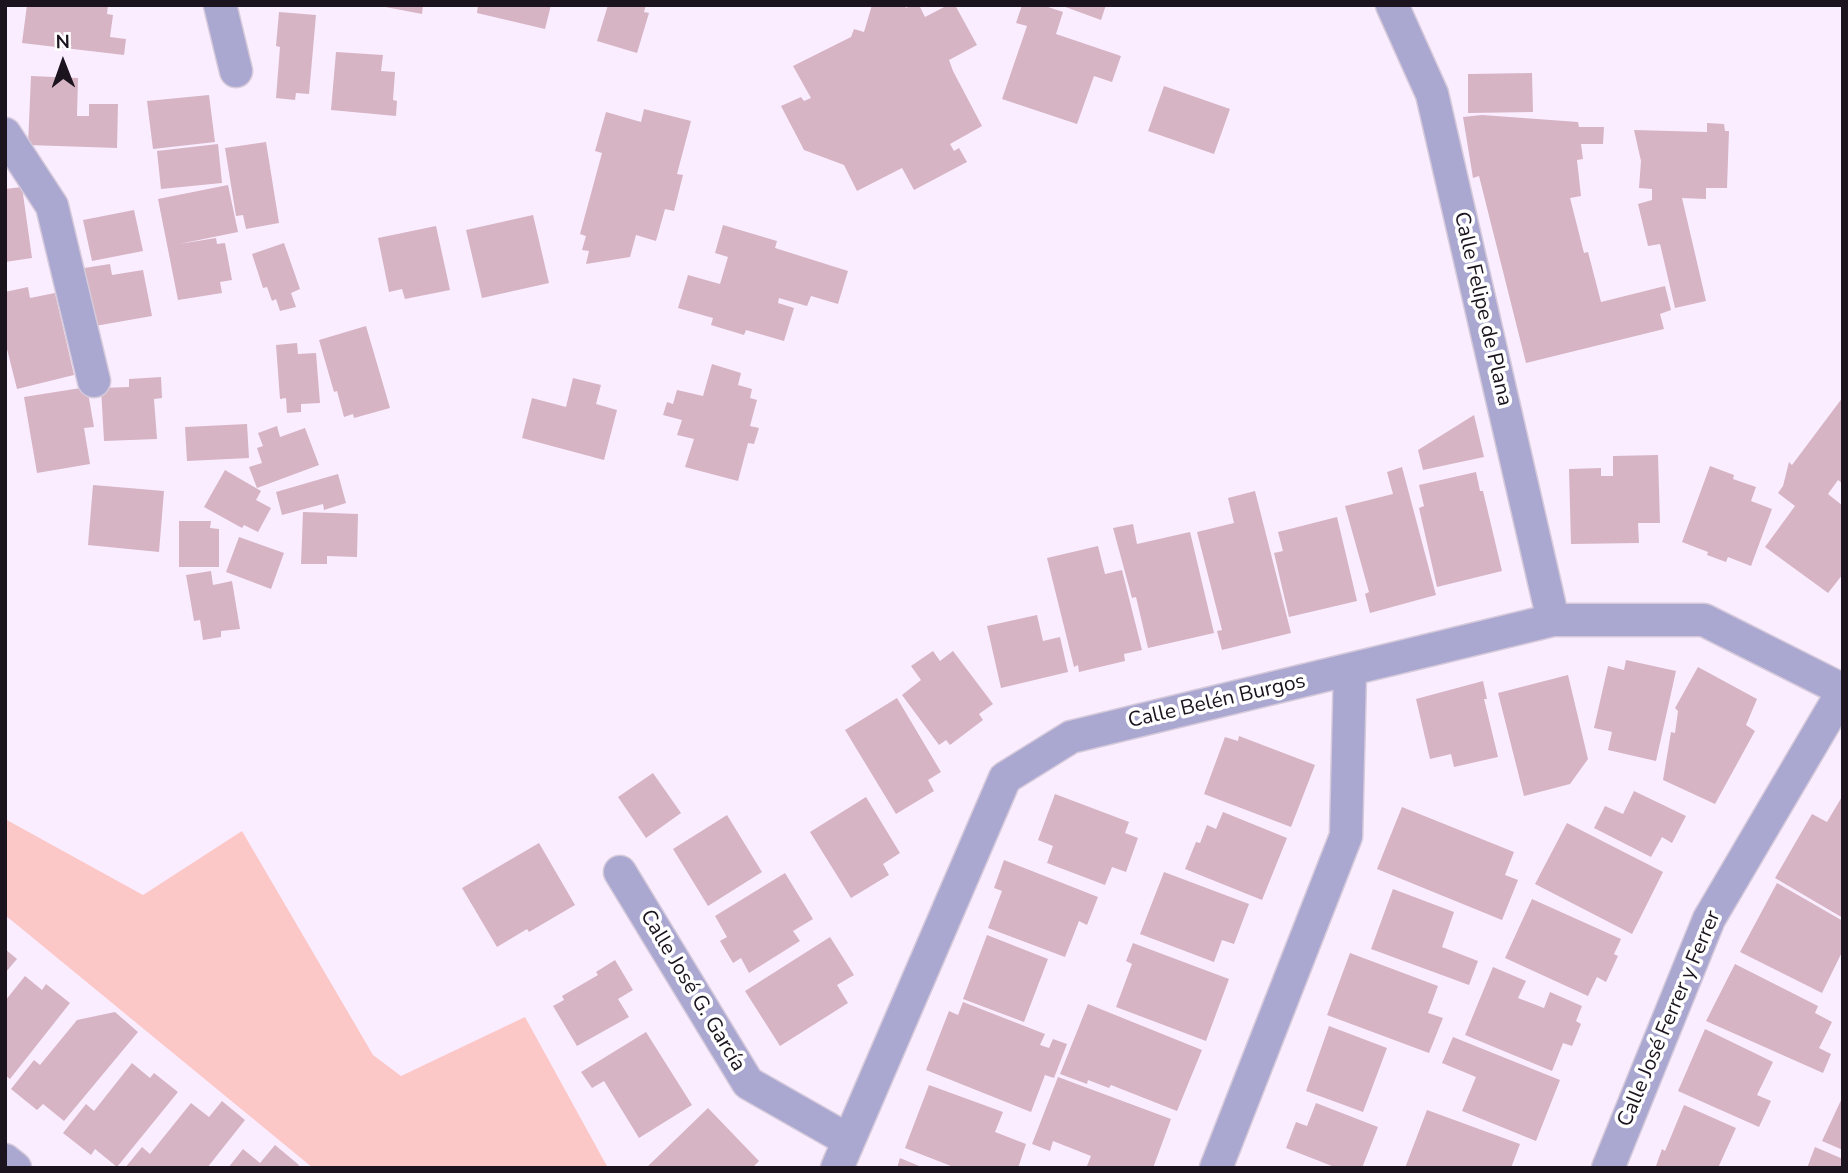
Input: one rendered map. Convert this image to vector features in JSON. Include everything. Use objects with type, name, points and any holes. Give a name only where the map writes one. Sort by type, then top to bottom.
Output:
[{"type":"street","points":[[220,5],[236,71]]},
{"type":"street","name":"Calle Felipe de Plana","points":[[1392,5],[1432,94],[1553,620]]},
{"type":"street","points":[[5,134],[52,206],[94,382]]},
{"type":"street","name":"Calle Belén Burgos","points":[[843,1154],[1005,778],[1071,737],[1553,620],[1704,620],[1843,690]]},
{"type":"street","points":[[1216,1168],[1346,836],[1350,671]]},
{"type":"street","name":"Calle José Ferrer y Ferrer","points":[[1608,1168],[1709,919],[1843,690]]},
{"type":"street","name":"Calle José G. García","points":[[620,872],[748,1083],[843,1154]]},
{"type":"street","points":[[5,1160],[15,1168]]},
{"type":"shaded area","points":[[5,819],[143,895],[242,831],[373,1055],[401,1076],[525,1017],[608,1168],[313,1168],[5,915]]},
{"type":"building","points":[[27,5],[108,5],[107,14],[113,15],[110,37],[126,39],[124,55],[22,43]]},
{"type":"building","points":[[375,5],[423,5],[422,14]]},
{"type":"building","points":[[478,5],[551,5],[545,29],[477,13]]},
{"type":"building","points":[[608,5],[646,5],[644,12],[649,13],[637,53],[597,41]]},
{"type":"building","points":[[872,5],[904,5],[906,8],[919,5],[925,17],[948,5],[955,5],[977,45],[949,60],[982,126],[950,144],[954,151],[959,148],[967,162],[914,190],[902,168],[857,191],[844,165],[804,150],[781,106],[801,97],[804,101],[811,98],[793,66],[851,37],[854,29],[864,32]]},
{"type":"building","points":[[1022,5],[1042,5],[1063,12],[1056,34],[1121,56],[1112,82],[1094,76],[1077,124],[1002,99],[1027,26],[1016,23]]},
{"type":"building","points":[[1060,5],[1106,5],[1101,20]]},
{"type":"building","points":[[279,12],[316,15],[309,94],[296,93],[295,100],[276,98],[280,47],[276,46]]},
{"type":"building","points":[[336,52],[383,55],[381,71],[395,72],[393,100],[397,101],[396,116],[331,110]]},
{"type":"building","points":[[1532,73],[1533,112],[1468,113],[1468,74]]},
{"type":"building","points":[[31,76],[78,78],[77,116],[89,116],[89,104],[118,104],[117,148],[28,145]]},
{"type":"building","points":[[1164,86],[1230,109],[1214,154],[1148,131]]},
{"type":"building","points":[[209,95],[215,142],[153,149],[147,101]]},
{"type":"building","points":[[644,109],[691,121],[677,174],[683,175],[674,211],[665,209],[656,241],[636,235],[630,257],[586,264],[589,251],[582,250],[586,236],[580,234],[602,153],[595,151],[606,112],[641,122]]},
{"type":"building","points":[[1482,115],[1578,122],[1579,127],[1604,127],[1603,144],[1581,144],[1583,159],[1577,160],[1581,196],[1570,198],[1584,253],[1588,252],[1601,302],[1665,286],[1671,310],[1660,314],[1664,329],[1526,363],[1479,176],[1473,178],[1463,117]]},
{"type":"building","points":[[1707,123],[1724,124],[1725,131],[1729,131],[1727,188],[1706,188],[1706,199],[1682,198],[1706,301],[1675,308],[1660,244],[1648,246],[1638,204],[1652,200],[1652,189],[1639,188],[1641,161],[1634,130],[1707,132]]},
{"type":"building","points":[[266,142],[279,223],[246,229],[243,215],[236,216],[225,148]]},
{"type":"building","points":[[218,144],[222,183],[161,189],[157,151]]},
{"type":"building","points":[[228,185],[238,232],[179,244],[216,238],[217,244],[225,243],[232,280],[220,282],[222,293],[178,300],[158,199]]},
{"type":"building","points":[[22,187],[32,258],[5,262],[5,189]]},
{"type":"building","points":[[134,210],[143,251],[92,261],[83,220]]},
{"type":"building","points":[[533,215],[549,283],[482,298],[466,230]]},
{"type":"building","points":[[723,225],[777,241],[775,248],[848,271],[838,304],[811,296],[807,306],[779,298],[778,303],[794,308],[784,341],[746,330],[744,335],[711,325],[713,318],[678,308],[688,275],[720,284],[728,257],[715,253]]},
{"type":"building","points":[[436,226],[450,290],[405,299],[402,289],[389,292],[378,238]]},
{"type":"building","points":[[284,243],[300,289],[291,293],[296,307],[280,311],[276,299],[272,301],[267,287],[263,288],[252,254]]},
{"type":"building","points":[[110,264],[112,275],[143,270],[152,316],[95,326],[84,268]]},
{"type":"building","points":[[28,287],[30,298],[55,293],[74,375],[17,389],[5,341],[5,292]]},
{"type":"building","points":[[366,326],[390,408],[354,418],[353,414],[344,417],[319,340]]},
{"type":"building","points":[[297,343],[298,354],[316,353],[320,403],[301,404],[301,412],[287,413],[286,398],[280,399],[276,345]]},
{"type":"building","points":[[712,364],[741,373],[738,385],[752,389],[750,398],[757,400],[750,426],[759,428],[754,444],[748,443],[738,481],[685,467],[694,439],[677,435],[682,420],[663,415],[667,402],[673,404],[677,390],[703,396]]},
{"type":"building","points":[[161,377],[162,398],[154,399],[157,439],[104,441],[101,388],[129,387],[129,379]]},
{"type":"building","points":[[573,378],[601,385],[596,404],[617,410],[604,460],[522,438],[532,398],[566,407]]},
{"type":"building","points":[[87,387],[94,427],[84,428],[90,464],[37,473],[24,397]]},
{"type":"building","points":[[1843,397],[1843,484],[1838,480],[1828,494],[1843,506],[1843,574],[1828,593],[1765,547],[1795,506],[1778,493],[1783,486],[1789,462],[1792,465]]},
{"type":"building","points":[[1474,415],[1484,457],[1423,470],[1418,450]]},
{"type":"building","points":[[247,424],[249,458],[187,461],[185,427]]},
{"type":"building","points":[[277,426],[280,437],[305,428],[319,465],[257,488],[249,467],[262,463],[257,448],[263,446],[258,433]]},
{"type":"building","points":[[1658,455],[1660,523],[1638,523],[1639,543],[1571,544],[1569,469],[1601,468],[1601,476],[1613,476],[1613,456]]},
{"type":"building","points":[[1710,466],[1734,475],[1733,479],[1756,487],[1751,501],[1772,509],[1751,566],[1728,557],[1726,562],[1682,542]]},
{"type":"building","points":[[1402,467],[1436,595],[1370,613],[1365,594],[1369,592],[1345,506],[1393,494],[1387,472]]},
{"type":"building","points":[[225,470],[261,491],[256,500],[271,508],[258,532],[244,525],[242,528],[204,507]]},
{"type":"building","points":[[1476,472],[1502,571],[1437,587],[1419,508],[1424,506],[1419,485]]},
{"type":"building","points":[[338,474],[346,503],[324,510],[323,504],[282,515],[276,492]]},
{"type":"building","points":[[93,485],[164,491],[159,552],[88,545]]},
{"type":"building","points":[[1255,491],[1291,633],[1222,650],[1217,631],[1222,630],[1197,532],[1234,523],[1228,498]]},
{"type":"building","points":[[303,512],[358,514],[357,557],[327,556],[327,564],[301,564]]},
{"type":"building","points":[[1337,517],[1357,601],[1289,617],[1274,553],[1283,551],[1278,532]]},
{"type":"building","points":[[179,521],[211,521],[210,528],[219,529],[219,567],[179,567]]},
{"type":"building","points":[[1133,524],[1137,544],[1190,532],[1214,633],[1148,648],[1136,597],[1132,598],[1113,528]]},
{"type":"building","points":[[239,537],[284,553],[271,589],[226,572]]},
{"type":"building","points":[[1098,546],[1105,574],[1122,570],[1142,650],[1124,654],[1125,661],[1079,672],[1078,665],[1074,667],[1047,558]]},
{"type":"building","points":[[211,571],[213,585],[232,581],[240,629],[221,631],[221,637],[203,640],[200,620],[194,621],[186,575]]},
{"type":"building","points":[[1037,615],[1043,641],[1060,637],[1068,672],[1001,688],[987,626]]},
{"type":"building","points":[[933,651],[940,661],[953,651],[993,704],[979,714],[983,720],[950,745],[946,740],[939,745],[902,695],[921,680],[911,666]]},
{"type":"building","points":[[1626,660],[1676,671],[1656,761],[1608,750],[1612,732],[1594,728],[1608,666],[1624,670]]},
{"type":"building","points":[[1698,667],[1757,699],[1746,725],[1755,731],[1715,804],[1663,780],[1671,732],[1675,733],[1678,711],[1675,708]]},
{"type":"building","points":[[1568,675],[1588,759],[1570,784],[1524,796],[1498,693]]},
{"type":"building","points":[[1483,681],[1487,699],[1484,699],[1498,757],[1454,767],[1451,754],[1430,759],[1416,699]]},
{"type":"building","points":[[897,698],[941,772],[928,780],[934,791],[896,814],[845,730]]},
{"type":"building","points":[[1239,736],[1315,765],[1291,827],[1204,794],[1225,737],[1238,741]]},
{"type":"building","points":[[653,773],[681,813],[646,838],[618,797]]},
{"type":"building","points":[[1634,791],[1686,816],[1672,843],[1662,837],[1651,857],[1594,828],[1605,806],[1623,814]]},
{"type":"building","points":[[1055,794],[1129,822],[1125,833],[1138,838],[1126,872],[1112,867],[1105,885],[1047,863],[1053,846],[1038,840]]},
{"type":"building","points":[[1843,795],[1843,918],[1775,878],[1812,814],[1827,822]]},
{"type":"building","points":[[866,797],[900,853],[883,864],[889,875],[851,898],[810,832]]},
{"type":"building","points":[[1402,807],[1514,852],[1505,875],[1518,880],[1502,920],[1377,869]]},
{"type":"building","points":[[1223,812],[1287,838],[1262,900],[1185,869],[1196,842],[1200,843],[1207,825],[1216,829]]},
{"type":"building","points":[[727,815],[762,872],[708,906],[673,849]]},
{"type":"building","points":[[1567,823],[1663,872],[1632,934],[1535,884]]},
{"type":"building","points":[[539,843],[575,905],[497,947],[462,888]]},
{"type":"building","points":[[1004,860],[1098,897],[1087,925],[1079,921],[1065,957],[988,928],[1002,891],[994,888]]},
{"type":"building","points":[[1164,872],[1249,904],[1234,944],[1222,940],[1214,962],[1140,934]]},
{"type":"building","points":[[785,873],[813,919],[793,931],[800,941],[749,973],[741,958],[733,963],[720,941],[727,937],[715,916]]},
{"type":"building","points":[[1777,883],[1843,921],[1843,950],[1822,993],[1740,952]]},
{"type":"building","points":[[1393,889],[1454,912],[1442,947],[1478,961],[1469,985],[1371,949]]},
{"type":"building","points":[[1532,899],[1621,939],[1614,954],[1618,956],[1606,982],[1597,977],[1588,996],[1505,958]]},
{"type":"building","points":[[987,935],[1048,959],[1024,1022],[963,999]]},
{"type":"building","points":[[830,937],[854,975],[837,985],[848,1003],[780,1046],[745,991]]},
{"type":"building","points":[[1133,943],[1229,979],[1206,1041],[1116,1007],[1132,964],[1126,961]]},
{"type":"building","points":[[5,949],[17,959],[5,973]]},
{"type":"building","points":[[1350,953],[1438,986],[1428,1013],[1443,1018],[1429,1053],[1327,1015]]},
{"type":"building","points":[[615,960],[633,990],[618,999],[629,1017],[577,1046],[553,1006],[564,1000],[562,996],[598,975],[596,972]]},
{"type":"building","points":[[1735,964],[1818,1006],[1815,1013],[1832,1022],[1819,1048],[1831,1054],[1823,1073],[1706,1021]]},
{"type":"building","points":[[1493,967],[1526,981],[1518,998],[1544,1008],[1550,992],[1582,1006],[1576,1021],[1581,1024],[1572,1046],[1563,1043],[1552,1071],[1465,1035]]},
{"type":"building","points":[[25,976],[42,990],[46,984],[70,1003],[10,1079],[5,1075],[5,1001]]},
{"type":"building","points":[[963,1002],[1045,1034],[1040,1045],[1049,1048],[1053,1039],[1067,1044],[1054,1078],[1045,1075],[1031,1112],[926,1070],[949,1011],[958,1015]]},
{"type":"building","points":[[1088,1004],[1202,1050],[1177,1111],[1111,1085],[1109,1088],[1088,1080],[1087,1084],[1060,1074]]},
{"type":"building","points":[[115,1012],[138,1032],[64,1121],[43,1104],[37,1110],[11,1089],[34,1060],[40,1065],[77,1020]]},
{"type":"building","points":[[1329,1026],[1387,1048],[1363,1112],[1306,1091]]},
{"type":"building","points":[[1705,1029],[1773,1062],[1757,1095],[1771,1101],[1759,1127],[1678,1091]]},
{"type":"building","points":[[646,1032],[692,1105],[639,1138],[604,1081],[592,1088],[581,1072]]},
{"type":"building","points":[[1453,1037],[1560,1080],[1536,1141],[1462,1111],[1476,1077],[1442,1063]]},
{"type":"building","points":[[132,1063],[150,1078],[154,1073],[178,1092],[117,1167],[95,1149],[91,1155],[63,1133],[86,1104],[94,1111]]},
{"type":"building","points":[[1058,1077],[1171,1119],[1153,1168],[1092,1168],[1087,1166],[1091,1156],[1053,1141],[1050,1151],[1032,1144]]},
{"type":"building","points":[[929,1085],[1003,1112],[995,1132],[1026,1144],[1018,1168],[956,1168],[905,1148]]},
{"type":"building","points":[[1843,1096],[1843,1150],[1822,1141]]},
{"type":"building","points":[[222,1101],[245,1120],[207,1168],[125,1168],[142,1147],[150,1154],[191,1103],[209,1117]]},
{"type":"building","points":[[1316,1103],[1378,1127],[1362,1168],[1337,1168],[1286,1148],[1296,1122],[1307,1126]]},
{"type":"building","points":[[1684,1105],[1736,1128],[1718,1168],[1656,1166]]},
{"type":"building","points":[[708,1108],[759,1161],[752,1168],[646,1168]]},
{"type":"building","points":[[1427,1110],[1520,1144],[1511,1168],[1405,1168]]},
{"type":"building","points":[[275,1145],[299,1165],[297,1168],[228,1168],[243,1149],[260,1163]]},
{"type":"building","points":[[1815,1147],[1843,1159],[1843,1168],[1807,1168]]},
{"type":"building","points":[[900,1158],[924,1168],[897,1168]]}]
